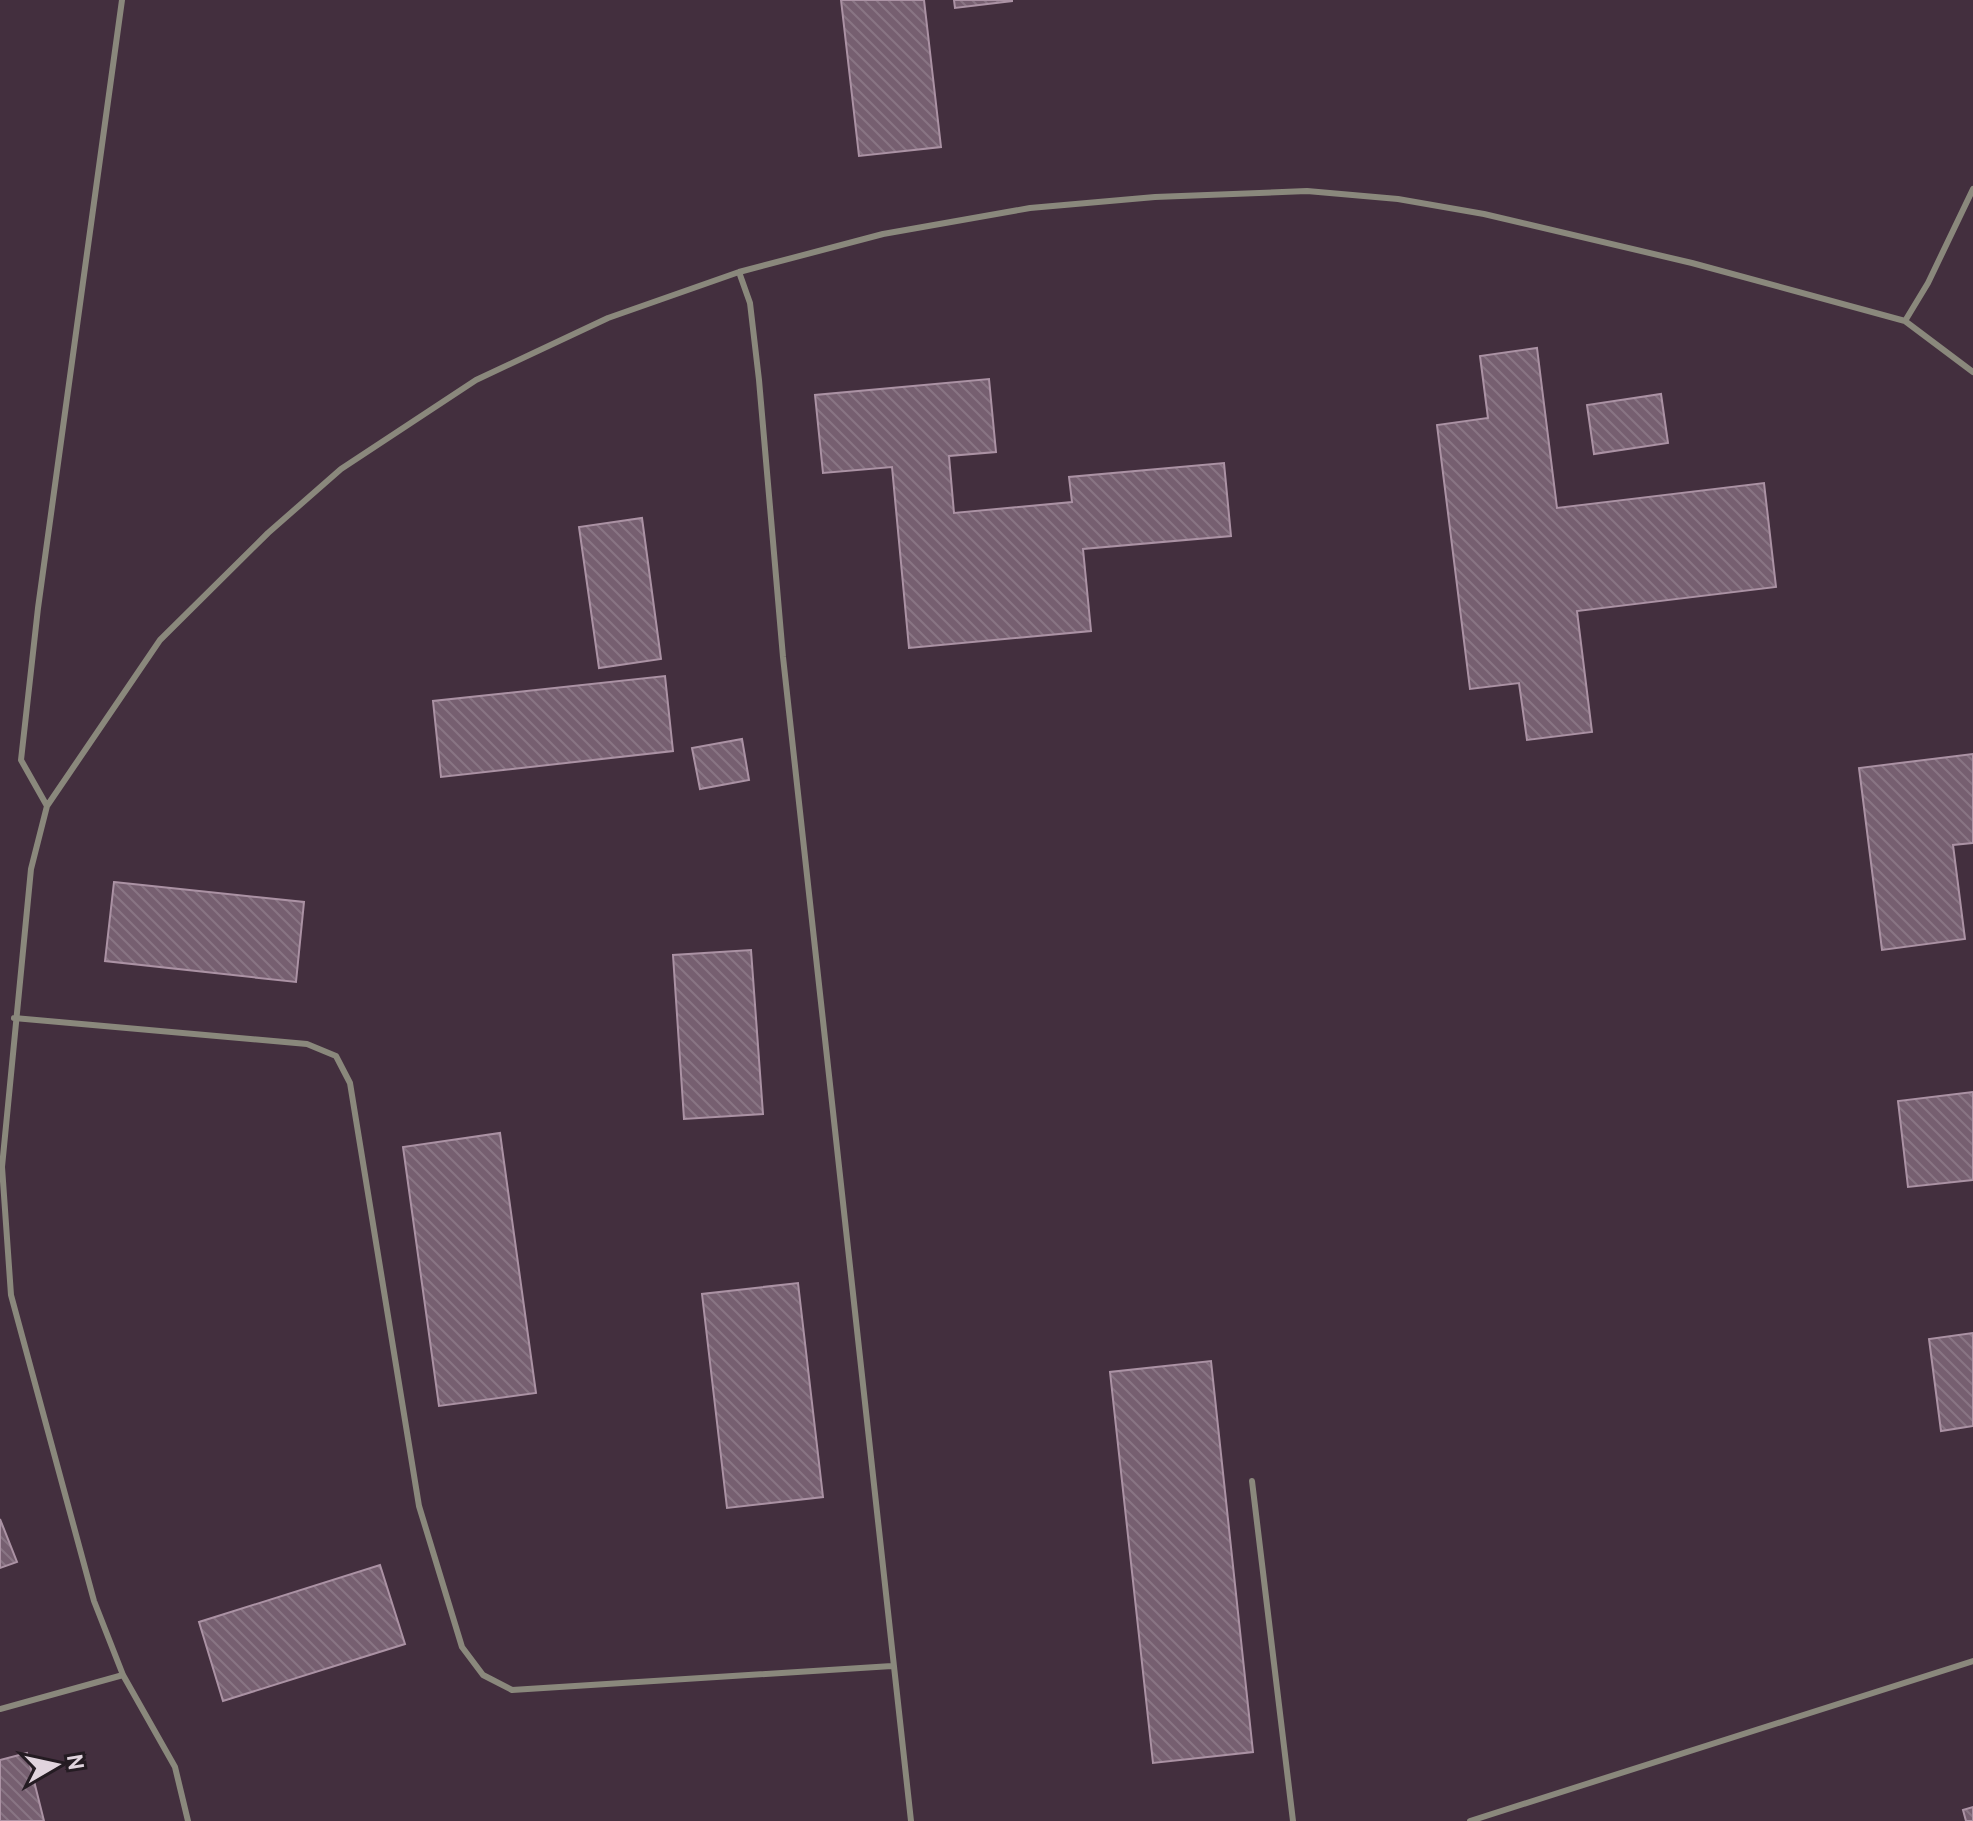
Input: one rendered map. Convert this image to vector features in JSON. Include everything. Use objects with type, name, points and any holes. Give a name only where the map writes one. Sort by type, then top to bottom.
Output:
[{"type":"lane","points":[[47,806],[21,760],[38,608],[122,0]]},
{"type":"lane","points":[[1905,321],[1928,283],[1973,189]]},
{"type":"lane","points":[[188,1821],[175,1767],[123,1675],[94,1601],[11,1295],[2,1167],[14,1018],[31,869],[47,806],[160,640],[268,533],[341,469],[476,380],[608,318],[739,272],[883,234],[1030,208],[1155,197],[1307,191],[1398,199],[1484,214],[1692,263],[1905,321],[1973,372]]},
{"type":"lane","points":[[739,272],[750,303],[757,365],[783,657],[911,1821]]},
{"type":"lane","points":[[14,1018],[307,1044],[336,1056],[350,1083],[419,1506],[462,1647],[483,1675],[512,1690],[892,1666]]},
{"type":"lane","points":[[0,1296],[11,1295]]},
{"type":"lane","points":[[1252,1481],[1293,1821]]},
{"type":"lane","points":[[1470,1821],[1973,1661]]},
{"type":"lane","points":[[0,1709],[123,1675]]},
{"type":"building","points":[[841,0],[924,0],[941,147],[859,156]]},
{"type":"building","points":[[954,0],[1012,0],[1012,1],[955,8]]},
{"type":"building","points":[[1537,348],[1557,508],[1764,483],[1776,587],[1577,611],[1592,732],[1527,740],[1519,683],[1470,689],[1437,425],[1488,418],[1480,356]]},
{"type":"building","points":[[989,379],[996,452],[949,456],[954,513],[1072,502],[1069,477],[1224,463],[1231,536],[1083,549],[1091,631],[909,648],[892,467],[823,473],[815,395]]},
{"type":"building","points":[[1661,394],[1668,443],[1594,454],[1587,405]]},
{"type":"building","points":[[642,518],[661,659],[599,668],[579,527]]},
{"type":"building","points":[[665,676],[673,751],[441,777],[433,701]]},
{"type":"building","points":[[742,739],[749,780],[700,789],[692,748]]},
{"type":"building","points":[[1973,754],[1973,843],[1953,845],[1965,939],[1882,950],[1859,768]]},
{"type":"building","points":[[114,882],[304,902],[296,982],[105,961]]},
{"type":"building","points":[[751,950],[763,1114],[684,1119],[673,955]]},
{"type":"building","points":[[1973,1092],[1973,1180],[1908,1187],[1898,1101]]},
{"type":"building","points":[[500,1133],[536,1393],[439,1406],[403,1147]]},
{"type":"building","points":[[798,1283],[823,1497],[727,1508],[702,1294]]},
{"type":"building","points":[[1973,1333],[1973,1426],[1941,1431],[1929,1339]]},
{"type":"building","points":[[1211,1361],[1253,1752],[1153,1763],[1110,1372]]},
{"type":"building","points":[[0,1519],[17,1562],[0,1568]]},
{"type":"building","points":[[380,1565],[405,1644],[223,1701],[199,1622]]},
{"type":"building","points":[[27,1753],[44,1821],[0,1821],[0,1760]]},
{"type":"building","points":[[1973,1807],[1973,1821],[1966,1821],[1963,1810]]}]
